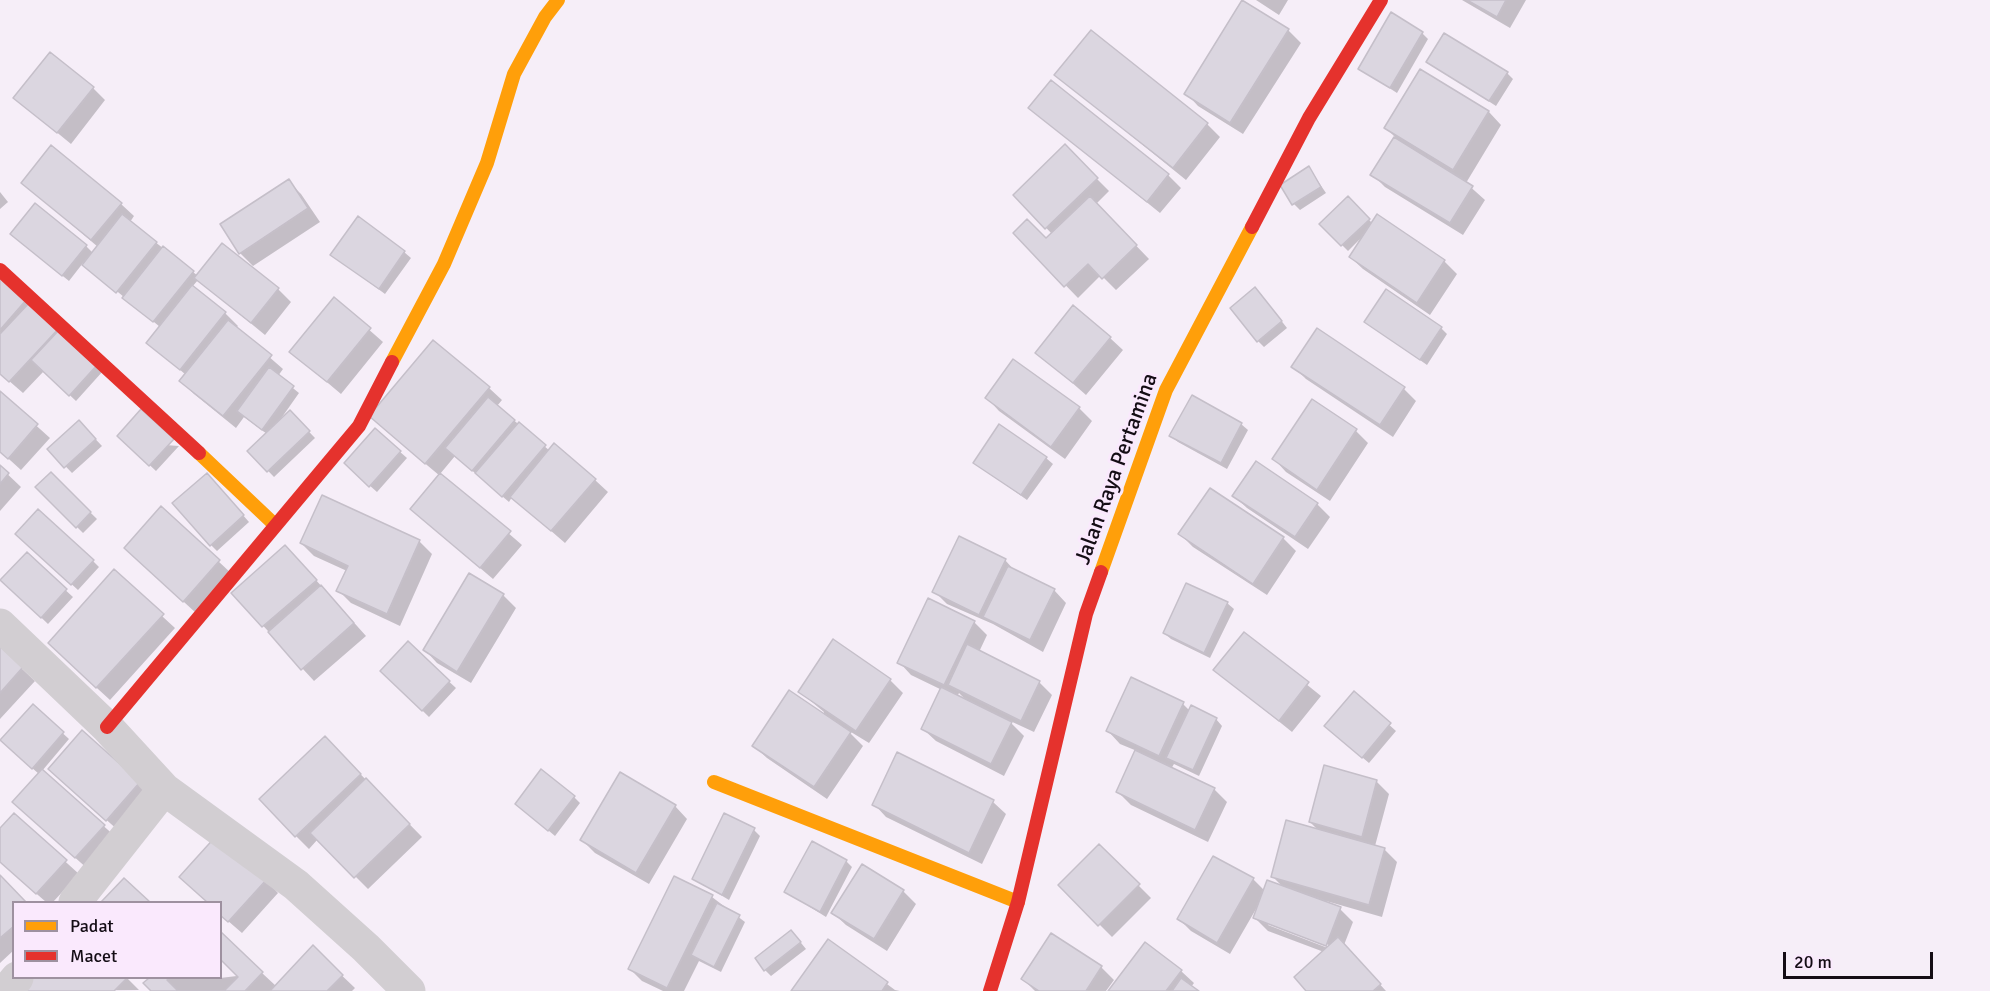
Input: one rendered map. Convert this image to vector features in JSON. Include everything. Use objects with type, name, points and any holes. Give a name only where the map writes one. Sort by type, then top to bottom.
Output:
[{"type":"street","points":[[107,727],[359,426],[444,264],[487,163],[514,74],[558,0]]},
{"type":"street","name":"Jalan Raya Pertamina","points":[[990,991],[1018,902],[1086,614],[1166,390],[1309,118],[1381,0]]},
{"type":"street","points":[[0,270],[122,380],[275,525]]},
{"type":"street","points":[[0,625],[107,727],[164,789],[296,885],[366,948],[409,991]]},
{"type":"street","points":[[714,782],[1018,902]]},
{"type":"street","points":[[77,901],[164,789]]},
{"type":"street","points":[[6,991],[16,979]]},
{"type":"building","points":[[1242,0],[1289,29],[1230,123],[1184,94]]},
{"type":"building","points":[[1467,0],[1506,0],[1497,17]]},
{"type":"building","points":[[1391,12],[1423,32],[1390,88],[1358,69]]},
{"type":"building","points":[[1091,30],[1208,123],[1173,168],[1054,75]]},
{"type":"building","points":[[1444,33],[1508,72],[1489,101],[1426,62]]},
{"type":"building","points":[[50,52],[94,87],[57,133],[13,98]]},
{"type":"building","points":[[1420,69],[1489,111],[1453,170],[1384,128]]},
{"type":"building","points":[[1051,80],[1169,174],[1147,202],[1028,108]]},
{"type":"building","points":[[1394,137],[1473,186],[1450,223],[1370,175]]},
{"type":"building","points":[[1065,144],[1098,178],[1045,229],[1013,195]]},
{"type":"building","points":[[51,145],[122,203],[91,240],[21,183]]},
{"type":"building","points":[[1309,166],[1321,187],[1292,205],[1280,185]]},
{"type":"building","points":[[289,179],[308,208],[239,254],[220,224]]},
{"type":"building","points":[[1090,196],[1137,245],[1102,279],[1088,264],[1064,287],[1013,233],[1027,219],[1046,238]]},
{"type":"building","points":[[1348,196],[1370,219],[1341,246],[1319,224]]},
{"type":"building","points":[[35,203],[87,245],[62,276],[10,234]]},
{"type":"building","points":[[122,214],[157,242],[116,293],[82,265]]},
{"type":"building","points":[[1377,214],[1445,260],[1417,303],[1349,257]]},
{"type":"building","points":[[358,216],[405,251],[379,289],[330,255]]},
{"type":"building","points":[[222,243],[279,288],[251,323],[194,278]]},
{"type":"building","points":[[163,246],[194,271],[153,322],[122,298]]},
{"type":"building","points":[[0,275],[27,299],[0,330]]},
{"type":"building","points":[[192,285],[226,312],[180,370],[146,343]]},
{"type":"building","points":[[1255,287],[1282,321],[1257,342],[1230,308]]},
{"type":"building","points":[[1386,289],[1442,327],[1420,360],[1364,322]]},
{"type":"building","points":[[334,297],[371,328],[327,382],[289,352]]},
{"type":"building","points":[[31,301],[60,327],[9,382],[0,374],[0,334]]},
{"type":"building","points":[[1073,305],[1111,337],[1073,383],[1035,353]]},
{"type":"building","points":[[228,320],[272,355],[223,416],[179,381]]},
{"type":"building","points":[[1317,328],[1405,387],[1380,425],[1291,367]]},
{"type":"building","points":[[60,329],[98,364],[69,396],[31,360]]},
{"type":"building","points":[[433,340],[490,387],[425,464],[369,416]]},
{"type":"building","points":[[1013,359],[1080,407],[1051,447],[985,398]]},
{"type":"building","points":[[269,367],[294,386],[262,430],[237,411]]},
{"type":"building","points":[[0,391],[38,424],[8,459],[0,452]]},
{"type":"building","points":[[1192,395],[1242,423],[1221,463],[1169,436]]},
{"type":"building","points":[[488,397],[515,420],[472,471],[445,448]]},
{"type":"building","points":[[1312,399],[1357,429],[1317,490],[1272,459]]},
{"type":"building","points":[[141,409],[174,439],[149,466],[117,436]]},
{"type":"building","points":[[290,410],[310,431],[267,472],[247,451]]},
{"type":"building","points":[[79,420],[96,439],[64,468],[47,449]]},
{"type":"building","points":[[519,422],[546,445],[502,497],[475,473]]},
{"type":"building","points":[[999,424],[1047,457],[1021,495],[973,463]]},
{"type":"building","points":[[375,428],[401,451],[369,487],[344,463]]},
{"type":"building","points":[[554,443],[596,479],[551,531],[510,497]]},
{"type":"building","points":[[1256,461],[1318,503],[1295,537],[1232,496]]},
{"type":"building","points":[[0,465],[9,473],[0,484]]},
{"type":"building","points":[[51,472],[91,512],[76,528],[35,487]]},
{"type":"building","points":[[207,473],[244,515],[210,546],[172,503]]},
{"type":"building","points":[[440,473],[511,531],[480,568],[410,509]]},
{"type":"building","points":[[1210,488],[1284,537],[1253,584],[1178,534]]},
{"type":"building","points":[[322,495],[420,540],[387,614],[336,591],[348,566],[300,543]]},
{"type":"building","points":[[161,506],[220,560],[183,602],[124,548]]},
{"type":"building","points":[[38,509],[94,560],[71,585],[15,534]]},
{"type":"building","points":[[959,536],[1006,559],[979,615],[932,592]]},
{"type":"building","points":[[285,545],[317,580],[262,627],[231,593]]},
{"type":"building","points":[[27,552],[67,589],[41,618],[0,580]]},
{"type":"building","points":[[1008,566],[1055,589],[1030,640],[983,617]]},
{"type":"building","points":[[114,569],[164,614],[96,688],[48,643]]},
{"type":"building","points":[[469,573],[504,594],[457,672],[423,650]]},
{"type":"building","points":[[1186,583],[1228,602],[1204,653],[1163,633]]},
{"type":"building","points":[[321,585],[354,623],[301,670],[268,632]]},
{"type":"building","points":[[928,598],[975,621],[944,685],[897,663]]},
{"type":"building","points":[[1244,632],[1309,682],[1279,721],[1213,670]]},
{"type":"building","points":[[833,639],[891,679],[856,731],[798,692]]},
{"type":"building","points":[[408,641],[450,681],[422,711],[380,671]]},
{"type":"building","points":[[967,644],[1040,681],[1021,721],[948,685]]},
{"type":"building","points":[[0,646],[23,667],[0,693]]},
{"type":"building","points":[[1131,677],[1184,702],[1159,756],[1106,731]]},
{"type":"building","points":[[941,687],[1012,722],[991,764],[921,729]]},
{"type":"building","points":[[789,690],[851,732],[814,787],[752,746]]},
{"type":"building","points":[[1354,691],[1391,723],[1362,758],[1324,726]]},
{"type":"building","points":[[33,704],[64,732],[32,769],[0,740]]},
{"type":"building","points":[[1191,705],[1217,718],[1193,770],[1166,758]]},
{"type":"building","points":[[82,730],[140,782],[106,821],[48,769]]},
{"type":"building","points":[[325,736],[361,774],[295,837],[259,799]]},
{"type":"building","points":[[1135,750],[1215,788],[1195,830],[1116,792]]},
{"type":"building","points":[[897,752],[994,800],[969,853],[872,805]]},
{"type":"building","points":[[1324,765],[1377,780],[1362,837],[1309,822]]},
{"type":"building","points":[[42,769],[105,825],[75,858],[12,802]]},
{"type":"building","points":[[541,769],[575,796],[548,831],[515,804]]},
{"type":"building","points":[[620,772],[676,805],[636,873],[580,840]]},
{"type":"building","points":[[366,778],[410,824],[354,878],[310,833]]},
{"type":"building","points":[[14,813],[67,860],[36,894],[0,862],[0,828]]},
{"type":"building","points":[[724,813],[755,828],[722,895],[692,879]]},
{"type":"building","points":[[1286,820],[1385,848],[1369,905],[1271,877]]},
{"type":"building","points":[[217,835],[267,879],[228,922],[222,917],[222,901],[206,901],[179,877]]},
{"type":"building","points":[[812,841],[847,860],[820,912],[784,892]]},
{"type":"building","points":[[1099,844],[1140,884],[1098,926],[1058,885]]},
{"type":"building","points":[[1213,856],[1254,878],[1217,943],[1177,919]]},
{"type":"building","points":[[862,864],[904,890],[874,939],[831,913]]},
{"type":"building","points":[[0,875],[25,901],[12,901],[12,928],[0,938]]},
{"type":"building","points":[[674,876],[713,895],[667,988],[628,969]]},
{"type":"building","points":[[124,878],[149,901],[102,901]]},
{"type":"building","points":[[1267,880],[1341,907],[1326,946],[1253,918]]},
{"type":"building","points":[[717,903],[740,915],[714,967],[691,955]]},
{"type":"building","points":[[791,930],[801,942],[764,971],[755,958]]},
{"type":"building","points":[[222,933],[263,972],[245,991],[151,991],[143,983],[148,979],[222,979]]},
{"type":"building","points":[[1051,933],[1102,966],[1086,991],[1039,991],[1021,979]]},
{"type":"building","points":[[1338,937],[1381,984],[1373,991],[1306,991],[1294,977]]},
{"type":"building","points":[[828,939],[888,982],[882,991],[791,991]]},
{"type":"building","points":[[1145,942],[1182,970],[1166,991],[1108,991]]},
{"type":"building","points":[[313,945],[343,975],[327,991],[270,991]]},
{"type":"building","points":[[222,961],[238,977],[224,991],[178,991],[167,980],[222,979]]},
{"type":"building","points":[[1181,978],[1199,991],[1172,991]]},
{"type":"building","points":[[23,979],[126,979],[114,991],[12,991]]},
{"type":"traffic: slow","points":[[392,362],[444,264],[487,163],[514,74],[545,17],[558,0]]},
{"type":"traffic: slow","points":[[1101,572],[1166,390],[1252,227]]},
{"type":"traffic: slow","points":[[199,453],[275,525]]},
{"type":"traffic: slow","points":[[714,782],[1018,902]]},
{"type":"traffic: jam","points":[[1252,227],[1309,118],[1381,0]]},
{"type":"traffic: jam","points":[[0,270],[199,453]]},
{"type":"traffic: jam","points":[[107,727],[359,426],[392,362]]},
{"type":"traffic: jam","points":[[990,991],[1018,902],[1086,614],[1101,572]]}]
